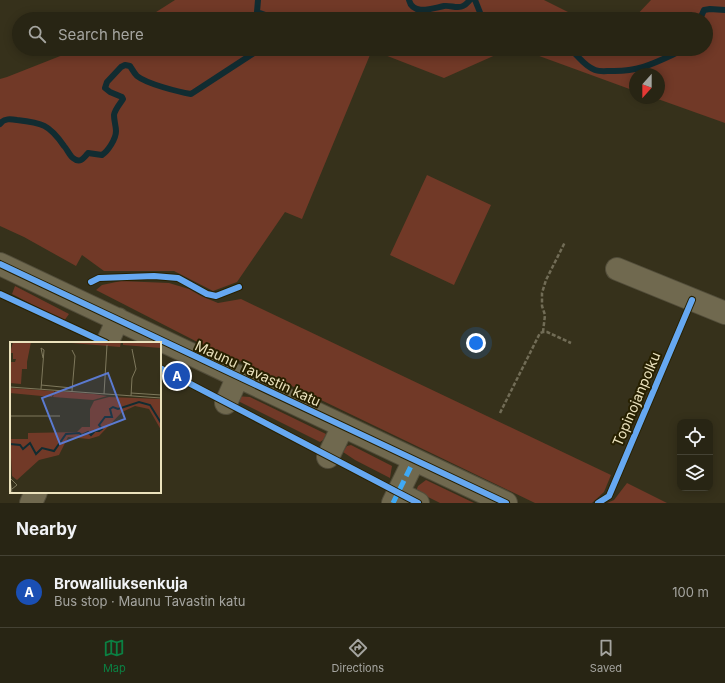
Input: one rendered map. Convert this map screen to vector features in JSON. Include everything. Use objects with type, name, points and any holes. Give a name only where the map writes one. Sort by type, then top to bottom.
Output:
[{"type":"street","name":"Maunu Tavastin katu","points":[[0,264],[506,503]]},
{"type":"street","points":[[617,269],[725,313]]},
{"type":"street","points":[[107,342],[118,319]]},
{"type":"street","points":[[226,403],[238,376]]},
{"type":"street","points":[[328,456],[343,426]]},
{"type":"street","points":[[414,460],[396,498],[418,503]]},
{"type":"street","points":[[31,503],[36,493]]},
{"type":"path","points":[[500,413],[540,333],[543,332],[545,315],[542,306],[542,292],[546,280],[565,242]]},
{"type":"path","points":[[543,332],[547,332],[571,343]]},
{"type":"shaded area","points":[[175,0],[544,0],[568,12],[156,12]]},
{"type":"shaded area","points":[[651,0],[725,0],[725,123],[665,102],[665,68],[629,68],[629,89],[539,56],[713,56],[713,12],[640,12]]},
{"type":"shaded area","points":[[60,56],[370,56],[302,219],[285,212],[237,282],[213,291],[174,271],[104,271],[82,255],[76,266],[24,237],[0,226],[0,79]]},
{"type":"shaded area","points":[[387,56],[493,56],[444,78]]},
{"type":"shaded area","points":[[427,175],[491,205],[454,285],[390,255]]},
{"type":"shaded area","points":[[121,281],[169,283],[189,289],[218,303],[241,299],[611,475],[604,492],[592,503],[535,503],[240,361],[213,350],[96,290],[102,285]]},
{"type":"shaded area","points":[[15,286],[69,314],[64,321],[12,294]]},
{"type":"shaded area","points":[[236,396],[250,397],[326,434],[320,442],[234,399]]},
{"type":"shaded area","points":[[351,445],[392,466],[390,478],[343,452],[347,446]]},
{"type":"shaded area","points":[[426,480],[474,503],[440,503],[416,491],[418,486]]},
{"type":"shaded area","points":[[627,483],[667,503],[607,503],[614,500]]},
{"type":"waterway","points":[[257,12],[258,0]]},
{"type":"waterway","points":[[409,0],[411,5],[415,8],[424,10],[444,6],[461,7],[470,0]]},
{"type":"waterway","points":[[475,0],[480,12]]},
{"type":"waterway","points":[[703,12],[704,10],[710,9],[725,10]]},
{"type":"waterway","points":[[0,124],[10,119],[33,122],[44,126],[54,133],[75,160],[82,160],[88,153],[102,155],[109,148],[115,138],[116,131],[114,115],[123,99],[105,88],[107,82],[121,67],[125,65],[130,66],[137,76],[155,85],[191,94],[249,56]]},
{"type":"waterway","points":[[577,56],[584,63],[597,71],[631,70],[649,65],[669,56]]},
{"type":"marked path","points":[[393,503],[414,460]]},
{"type":"cycle path","points":[[0,264],[506,503]]},
{"type":"cycle path","points":[[91,282],[99,278],[154,276],[178,278],[207,294],[216,296],[239,287]]},
{"type":"cycle path","points":[[0,294],[104,342]]},
{"type":"cycle path","name":"Topinojanpolku","points":[[598,503],[609,496],[692,300]]},
{"type":"cycle path","points":[[161,369],[418,503]]},
{"type":"place","name":"Browalliuksenkuja","points":[[177,376]]}]
